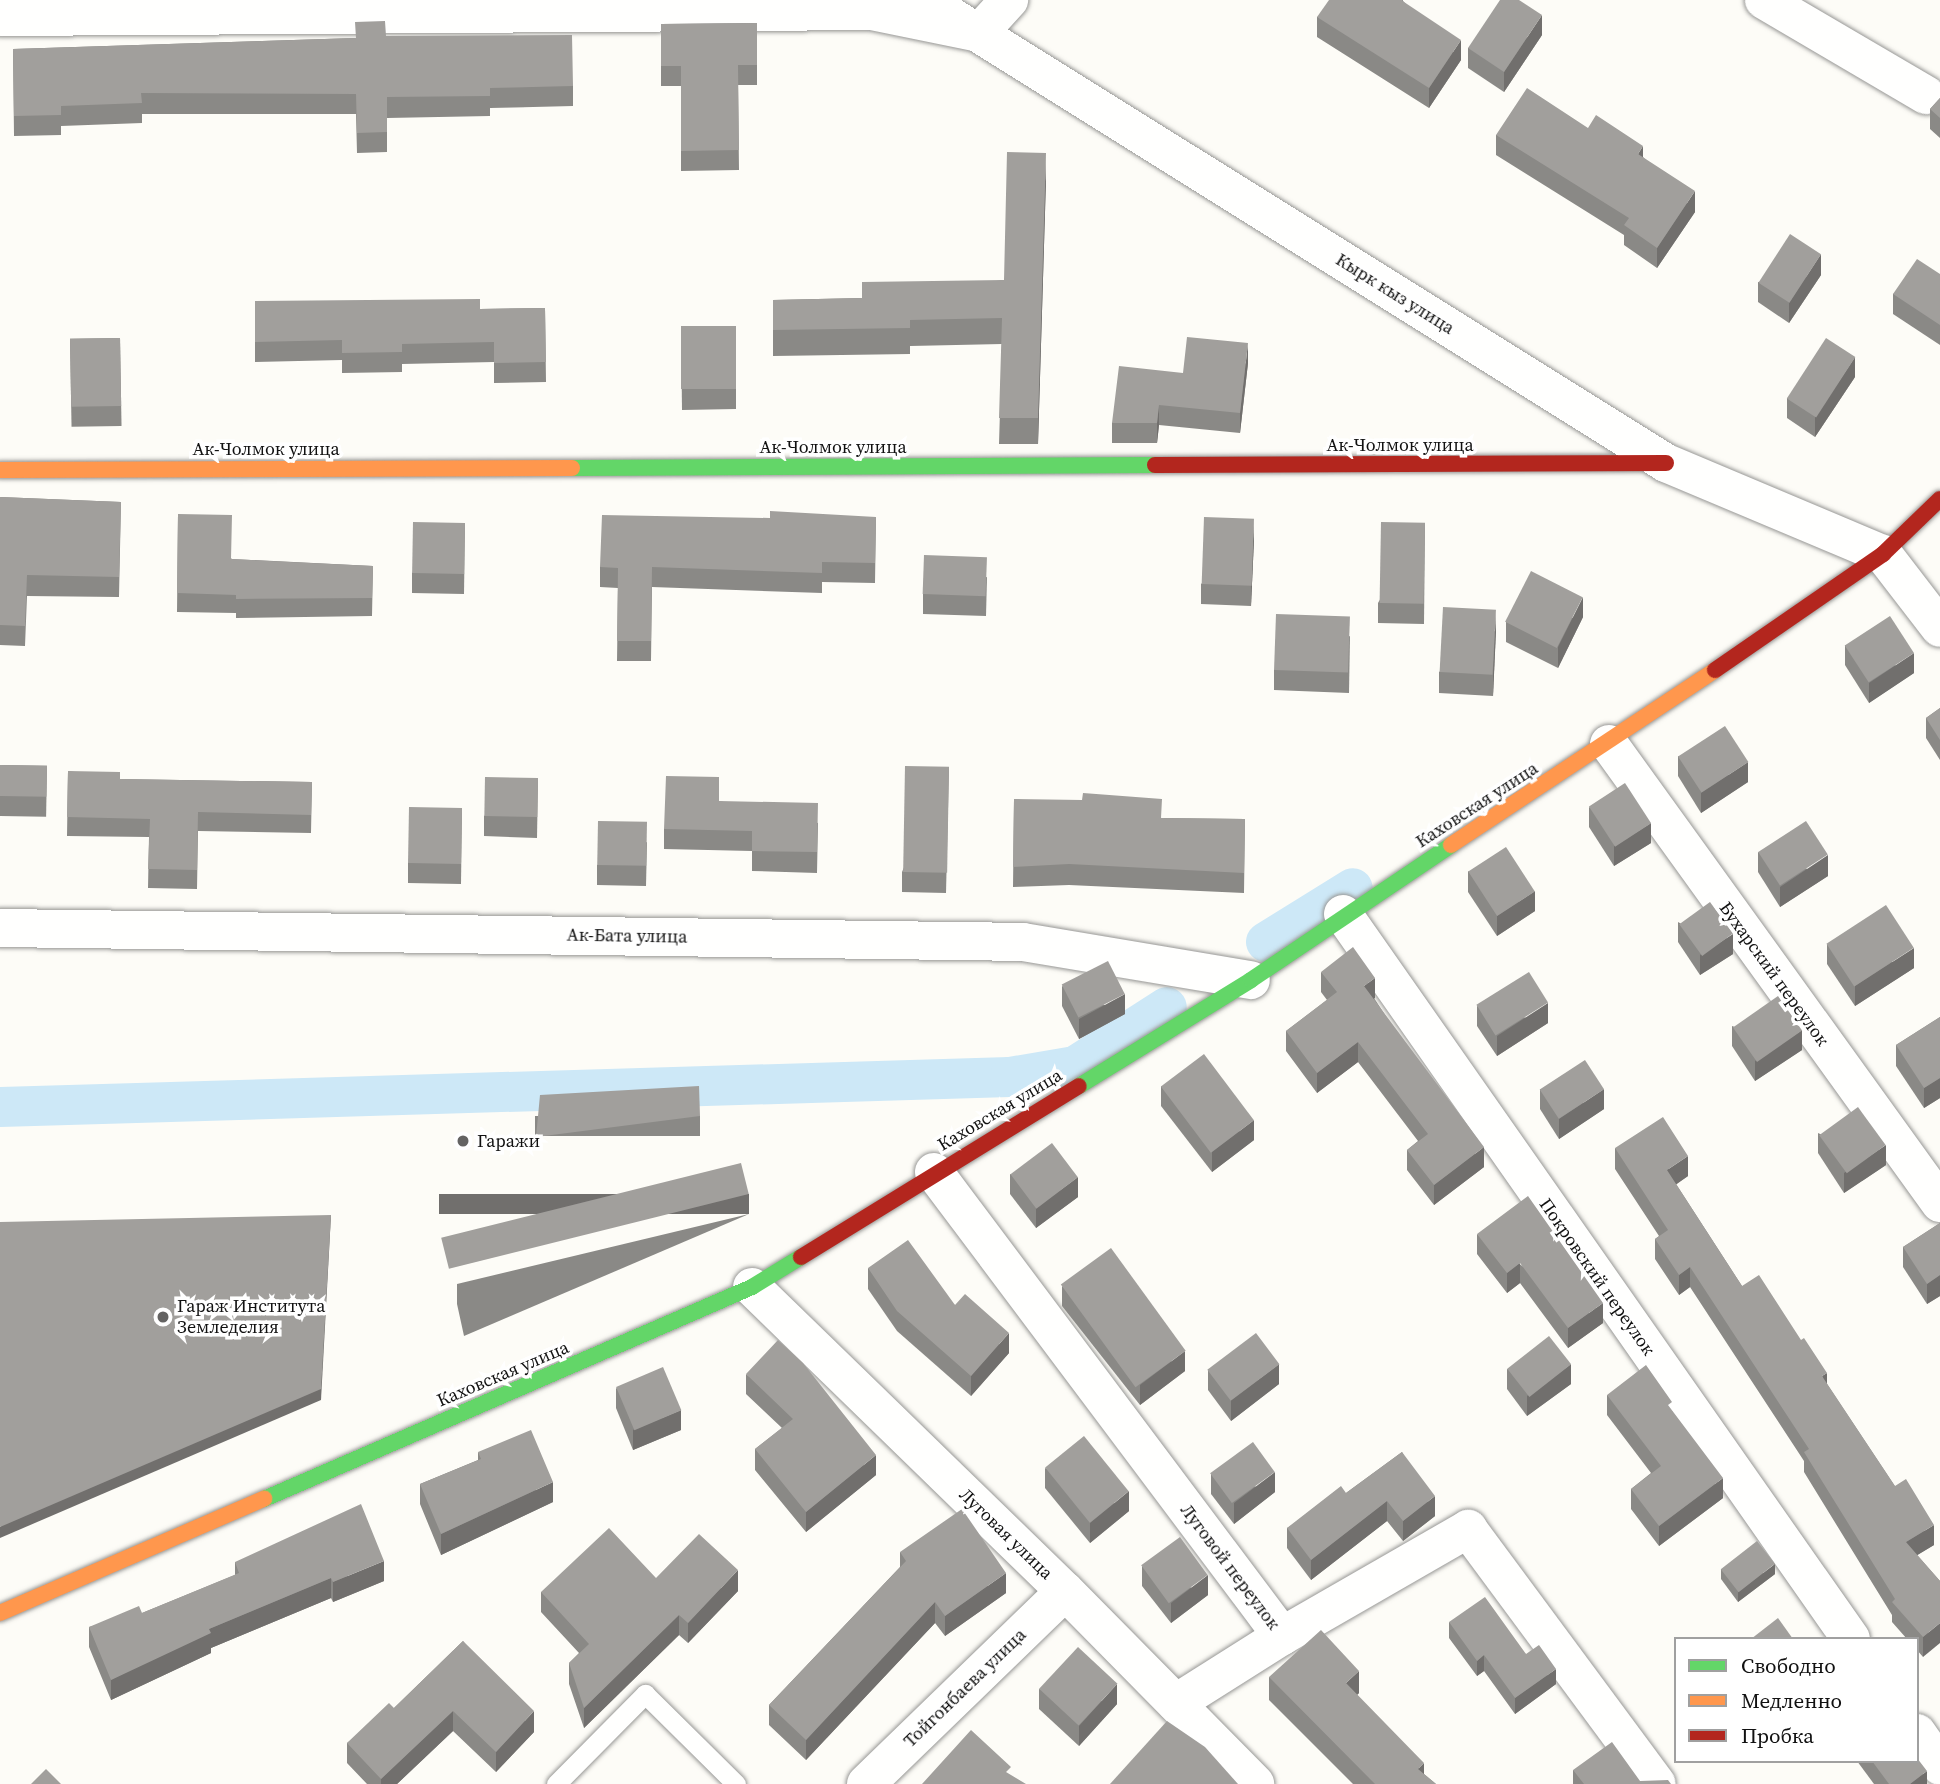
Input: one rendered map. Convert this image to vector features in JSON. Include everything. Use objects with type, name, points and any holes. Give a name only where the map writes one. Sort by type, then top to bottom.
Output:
[{"type":"street","name":"Кырк кыз улица","points":[[925,0],[1666,463],[1883,554]]},
{"type":"street","points":[[0,17],[871,11],[979,33],[1009,0]]},
{"type":"street","points":[[1764,0],[1926,95]]},
{"type":"street","name":"Ак-Чолмок улица","points":[[0,470],[1666,463]]},
{"type":"street","name":"Каховская улица","points":[[0,1613],[752,1287],[934,1172],[1251,980],[1343,914],[1609,744],[1883,554],[1940,499]]},
{"type":"street","points":[[1883,554],[1940,628]]},
{"type":"street","name":"Бухарский переулок","points":[[1609,744],[1940,1203]]},
{"type":"street","name":"Покровский переулок","points":[[1343,914],[1850,1637]]},
{"type":"street","name":"Ак-Бата улица","points":[[0,928],[1023,943],[1251,980]]},
{"type":"street","name":"Луговой переулок","points":[[934,1172],[1282,1636],[1468,1529],[1657,1784]]},
{"type":"street","name":"Луговая улица","points":[[752,1287],[1065,1591],[1255,1784]]},
{"type":"street","name":"Тойгонбаева улица","points":[[866,1784],[1065,1591]]},
{"type":"street","points":[[1176,1703],[1282,1636]]},
{"type":"street","points":[[1919,1737],[1940,1766]]},
{"type":"lane","points":[[556,1784],[645,1694],[736,1784]]},
{"type":"building","points":[[1329,0],[1401,0],[1461,40],[1429,88],[1317,17]]},
{"type":"building","points":[[1500,0],[1519,0],[1542,15],[1504,72],[1468,48]]},
{"type":"building","points":[[385,21],[386,36],[572,35],[573,86],[490,88],[490,96],[387,97],[387,132],[357,133],[356,94],[141,93],[142,103],[61,106],[61,115],[14,116],[13,49],[356,38],[355,22]]},
{"type":"building","points":[[757,23],[757,65],[738,65],[739,150],[681,151],[681,66],[661,66],[661,24]]},
{"type":"building","points":[[1527,88],[1588,128],[1596,115],[1643,146],[1638,154],[1695,191],[1657,248],[1624,225],[1629,218],[1496,135]]},
{"type":"building","points":[[1940,98],[1940,118],[1930,109]]},
{"type":"building","points":[[1007,152],[1046,153],[1038,418],[999,418],[1002,318],[910,320],[910,328],[773,330],[773,300],[862,298],[862,282],[1004,280]]},
{"type":"building","points":[[1790,234],[1821,254],[1789,303],[1758,283]]},
{"type":"building","points":[[1917,259],[1940,274],[1940,325],[1893,294]]},
{"type":"building","points":[[480,299],[480,309],[545,308],[546,362],[494,363],[494,342],[402,344],[402,352],[342,353],[342,340],[255,342],[255,301]]},
{"type":"building","points":[[681,326],[736,326],[736,389],[681,389]]},
{"type":"building","points":[[1187,337],[1248,343],[1240,413],[1159,405],[1157,423],[1112,423],[1119,366],[1183,373]]},
{"type":"building","points":[[120,338],[121,406],[71,407],[70,339]]},
{"type":"building","points":[[1826,338],[1855,357],[1816,417],[1787,398]]},
{"type":"building","points":[[0,497],[121,502],[119,577],[27,575],[25,626],[0,625]]},
{"type":"building","points":[[770,511],[876,517],[875,563],[822,562],[822,573],[652,567],[651,641],[617,641],[618,568],[600,567],[602,515],[770,518]]},
{"type":"building","points":[[178,514],[232,515],[231,559],[373,566],[372,598],[236,599],[236,595],[177,593]]},
{"type":"building","points":[[1204,517],[1254,519],[1252,586],[1202,584]]},
{"type":"building","points":[[413,522],[465,523],[464,574],[412,573]]},
{"type":"building","points":[[1381,522],[1425,523],[1424,604],[1380,603]]},
{"type":"building","points":[[924,555],[987,557],[986,596],[923,594]]},
{"type":"building","points":[[1531,571],[1583,597],[1557,648],[1505,622]]},
{"type":"building","points":[[1443,607],[1496,610],[1493,675],[1440,672]]},
{"type":"building","points":[[1276,614],[1350,617],[1348,673],[1274,670]]},
{"type":"building","points":[[1890,616],[1914,653],[1869,682],[1845,645]]},
{"type":"building","points":[[1940,708],[1940,740],[1926,718]]},
{"type":"building","points":[[1725,726],[1748,762],[1701,793],[1678,756]]},
{"type":"building","points":[[0,765],[47,766],[46,797],[0,796]]},
{"type":"building","points":[[905,766],[949,767],[947,873],[903,872]]},
{"type":"building","points":[[68,771],[120,772],[120,779],[312,782],[311,815],[198,812],[197,870],[148,869],[150,819],[67,817]]},
{"type":"building","points":[[666,776],[719,777],[719,801],[818,803],[817,852],[752,851],[752,831],[664,829]]},
{"type":"building","points":[[485,777],[538,778],[537,817],[484,816]]},
{"type":"building","points":[[1625,783],[1651,823],[1615,847],[1589,806]]},
{"type":"building","points":[[1083,793],[1162,799],[1161,818],[1245,819],[1244,873],[1069,864],[1013,867],[1014,799],[1082,800]]},
{"type":"building","points":[[409,807],[462,808],[461,864],[408,863]]},
{"type":"building","points":[[598,821],[647,822],[646,866],[597,865]]},
{"type":"building","points":[[1806,821],[1828,855],[1780,886],[1758,852]]},
{"type":"building","points":[[1506,847],[1535,891],[1497,916],[1468,872]]},
{"type":"building","points":[[1710,902],[1733,934],[1702,956],[1679,924]]},
{"type":"building","points":[[1886,905],[1914,948],[1854,986],[1826,944]]},
{"type":"building","points":[[1353,947],[1375,978],[1364,986],[1484,1147],[1434,1185],[1407,1150],[1428,1134],[1358,1042],[1317,1073],[1286,1031],[1337,992],[1321,972]]},
{"type":"building","points":[[1108,961],[1125,994],[1078,1018],[1062,985]]},
{"type":"building","points":[[1529,972],[1548,1003],[1495,1035],[1476,1005]]},
{"type":"building","points":[[1778,996],[1802,1030],[1757,1062],[1733,1028]]},
{"type":"building","points":[[1940,1017],[1940,1078],[1924,1088],[1896,1045]]},
{"type":"building","points":[[1204,1054],[1254,1120],[1211,1153],[1161,1086]]},
{"type":"building","points":[[1585,1060],[1604,1089],[1559,1119],[1540,1089]]},
{"type":"building","points":[[699,1086],[700,1116],[536,1137],[540,1095]]},
{"type":"building","points":[[1858,1107],[1886,1145],[1847,1173],[1819,1135]]},
{"type":"building","points":[[1663,1117],[1688,1156],[1667,1170],[1742,1286],[1759,1275],[1801,1340],[1804,1338],[1827,1373],[1822,1376],[1895,1486],[1906,1479],[1934,1525],[1906,1542],[1940,1581],[1940,1623],[1923,1637],[1892,1602],[1895,1599],[1804,1452],[1809,1449],[1690,1267],[1679,1275],[1655,1239],[1668,1230],[1615,1148]]},
{"type":"building","points":[[1052,1143],[1078,1177],[1036,1209],[1010,1174]]},
{"type":"building","points":[[741,1163],[749,1194],[449,1269],[441,1238]]},
{"type":"building","points":[[1528,1196],[1603,1303],[1568,1328],[1520,1263],[1507,1273],[1477,1234]]},
{"type":"building","name":"Гараж Института Земледелия","points":[[331,1215],[321,1389],[0,1527],[0,1222]]},
{"type":"building","points":[[1940,1223],[1940,1275],[1927,1284],[1903,1247]]},
{"type":"building","points":[[908,1240],[955,1305],[965,1294],[1009,1333],[971,1376],[897,1311],[868,1268]]},
{"type":"building","points":[[1111,1248],[1186,1351],[1135,1387],[1061,1284]]},
{"type":"building","points":[[1256,1333],[1279,1364],[1231,1401],[1207,1370]]},
{"type":"building","points":[[1549,1336],[1571,1364],[1529,1397],[1507,1369]]},
{"type":"building","points":[[778,1340],[803,1363],[876,1455],[806,1512],[755,1449],[793,1419],[746,1374]]},
{"type":"building","points":[[1646,1365],[1672,1402],[1668,1405],[1723,1478],[1659,1526],[1631,1489],[1661,1466],[1607,1395]]},
{"type":"building","points":[[663,1367],[681,1410],[634,1430],[616,1387]]},
{"type":"building","points":[[531,1430],[553,1482],[441,1534],[420,1484],[481,1459],[478,1452]]},
{"type":"building","points":[[1084,1436],[1129,1491],[1090,1523],[1045,1467]]},
{"type":"building","points":[[1253,1442],[1275,1472],[1232,1503],[1210,1473]]},
{"type":"building","points":[[1402,1452],[1435,1496],[1403,1521],[1387,1501],[1311,1560],[1287,1528],[1341,1486],[1346,1493]]},
{"type":"building","points":[[361,1504],[384,1561],[333,1582],[331,1578],[209,1629],[211,1633],[111,1680],[89,1627],[139,1606],[142,1613],[239,1573],[235,1562]]},
{"type":"building","points":[[962,1509],[1006,1573],[945,1616],[935,1602],[806,1740],[769,1705],[906,1561],[900,1552]]},
{"type":"building","points":[[609,1528],[656,1578],[699,1534],[738,1570],[688,1623],[679,1615],[584,1708],[569,1663],[589,1644],[541,1592]]},
{"type":"building","points":[[1180,1537],[1208,1575],[1169,1603],[1141,1565]]},
{"type":"building","points":[[1757,1541],[1775,1564],[1739,1592],[1721,1569]]},
{"type":"building","points":[[1485,1597],[1526,1654],[1539,1645],[1556,1669],[1515,1698],[1484,1655],[1477,1661],[1449,1622]]},
{"type":"building","points":[[1778,1618],[1792,1637],[1754,1637]]},
{"type":"building","points":[[1321,1630],[1359,1671],[1346,1683],[1424,1763],[1418,1769],[1436,1784],[1375,1784],[1269,1677]]},
{"type":"building","points":[[463,1641],[534,1711],[496,1752],[453,1711],[381,1779],[347,1743],[389,1703],[394,1708]]},
{"type":"building","points":[[1078,1647],[1117,1684],[1079,1726],[1039,1689]]},
{"type":"building","points":[[1167,1721],[1205,1747],[1238,1784],[1110,1784]]},
{"type":"building","points":[[971,1730],[1011,1767],[1006,1772],[1026,1784],[922,1784]]},
{"type":"building","points":[[1612,1742],[1640,1781],[1668,1780],[1671,1784],[1584,1784],[1573,1770]]},
{"type":"building","points":[[1919,1761],[1927,1771],[1910,1784],[1889,1784],[1873,1763],[1919,1763]]},
{"type":"building","points":[[46,1769],[61,1784],[31,1784]]},
{"type":"waterway","points":[[1266,942],[1353,888]]},
{"type":"waterway","points":[[0,1107],[1010,1077],[1075,1066],[1167,1007]]},
{"type":"traffic: fast","points":[[572,468],[1155,465]]},
{"type":"traffic: fast","points":[[1079,1086],[1251,980],[1451,845]]},
{"type":"traffic: fast","points":[[264,1499],[752,1287],[801,1257]]},
{"type":"traffic: slow","points":[[0,470],[572,468]]},
{"type":"traffic: slow","points":[[1451,845],[1715,670]]},
{"type":"traffic: slow","points":[[0,1613],[264,1499]]},
{"type":"traffic: jam","points":[[1155,465],[1666,463]]},
{"type":"traffic: jam","points":[[1715,670],[1883,554],[1940,499]]},
{"type":"traffic: jam","points":[[801,1257],[1079,1086]]},
{"type":"place","name":"Гаражи","points":[[463,1141]]},
{"type":"place","name":"Гараж Института Земледелия","points":[[163,1317]]}]
